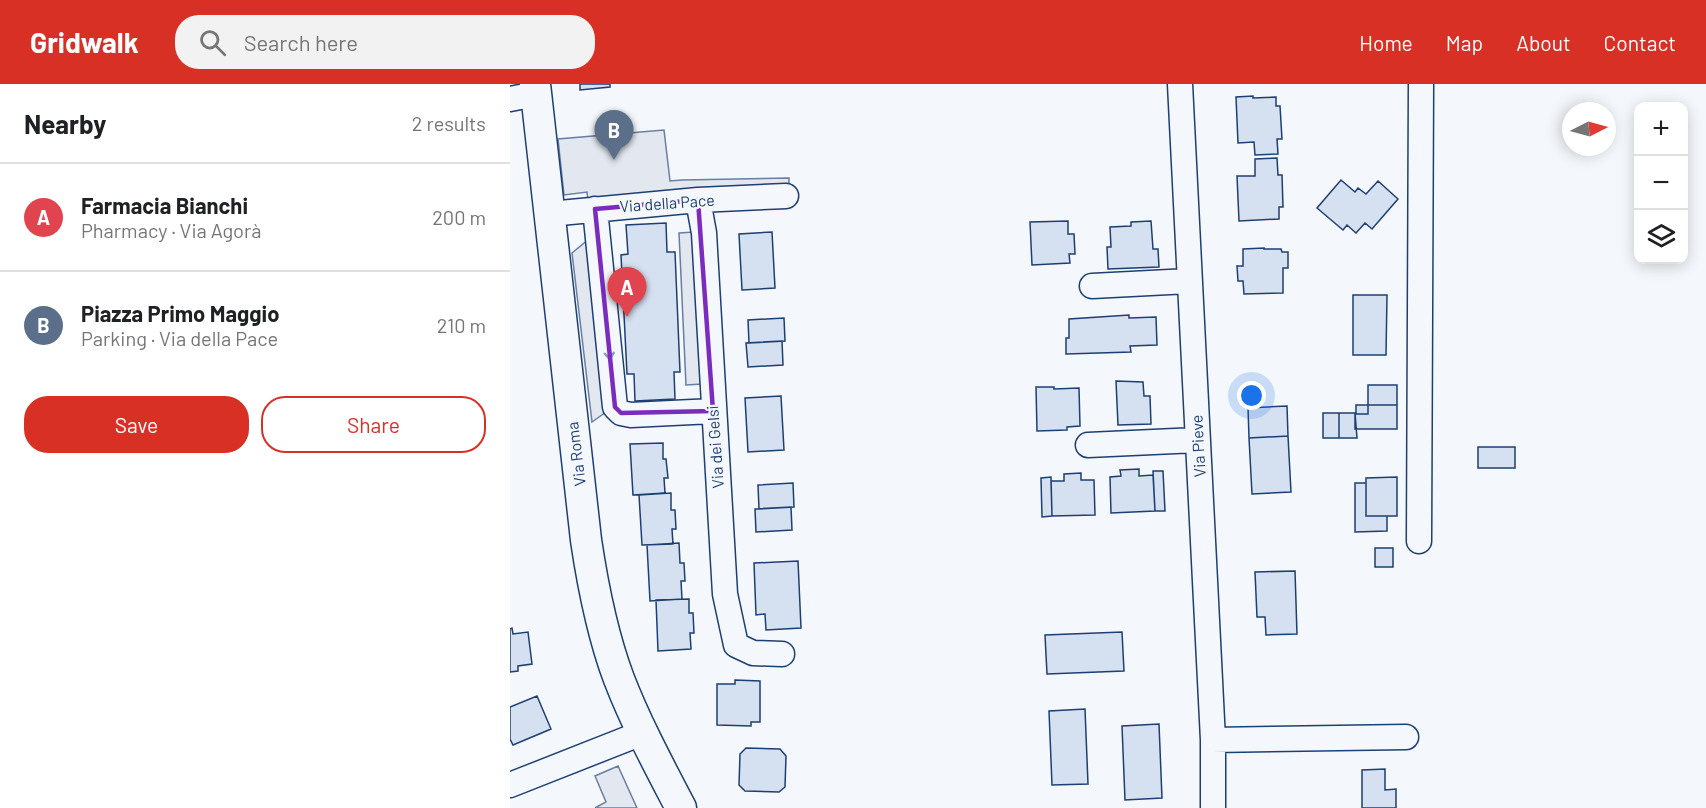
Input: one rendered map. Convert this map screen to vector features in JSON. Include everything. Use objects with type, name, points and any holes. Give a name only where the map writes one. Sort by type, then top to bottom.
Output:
[{"type":"main road","name":"Via Roma","points":[[527,92],[549,214],[593,587],[618,678],[642,733],[681,808]]},
{"type":"street","name":"Via Pieve","points":[[1180,84],[1213,740],[1214,808]]},
{"type":"street","points":[[1419,541],[1421,84]]},
{"type":"street","name":"Via della Pace","points":[[549,214],[698,200],[786,196]]},
{"type":"street","name":"Via dei Gelsi","points":[[698,200],[704,233],[725,594],[736,645],[753,653],[782,654]]},
{"type":"street","points":[[595,209],[615,407],[621,413],[631,415],[713,411]]},
{"type":"street","points":[[1092,286],[1189,281]]},
{"type":"street","points":[[1088,445],[1197,440]]},
{"type":"street","points":[[510,785],[642,733]]},
{"type":"street","points":[[1213,740],[1406,737]]},
{"type":"highlighted area","points":[[698,200],[713,411],[621,413],[615,407],[595,209]]},
{"type":"shaded area","points":[[664,130],[670,181],[789,178],[789,188],[683,189],[588,201],[587,192],[564,195],[558,139]]},
{"type":"shaded area","points":[[694,232],[702,384],[686,385],[679,233]]},
{"type":"shaded area","points":[[589,239],[609,410],[592,422],[572,253]]},
{"type":"shaded area","points":[[618,766],[637,808],[595,808],[606,802],[595,776]]},
{"type":"building","points":[[580,84],[610,84],[610,87],[580,90]]},
{"type":"building","points":[[1253,96],[1253,98],[1276,97],[1276,106],[1280,106],[1282,139],[1277,139],[1278,154],[1255,155],[1254,142],[1238,143],[1236,97]]},
{"type":"building","points":[[1277,158],[1278,175],[1282,175],[1283,207],[1279,207],[1279,219],[1239,221],[1237,176],[1255,176],[1255,159]]},
{"type":"building","points":[[1341,180],[1355,192],[1358,188],[1366,194],[1378,181],[1398,199],[1372,229],[1365,223],[1356,233],[1347,225],[1343,230],[1317,208]]},
{"type":"building","points":[[1068,221],[1068,234],[1074,234],[1075,254],[1069,254],[1070,263],[1032,265],[1030,222]]},
{"type":"building","points":[[1151,221],[1153,249],[1158,249],[1159,267],[1108,269],[1107,247],[1111,247],[1110,227],[1131,226],[1131,222]]},
{"type":"building","points":[[666,223],[667,252],[675,252],[680,372],[674,372],[675,399],[635,401],[634,374],[627,374],[621,255],[628,254],[626,225]]},
{"type":"building","points":[[772,232],[775,288],[742,290],[739,234]]},
{"type":"building","points":[[1243,249],[1281,249],[1282,252],[1288,252],[1288,268],[1283,268],[1283,293],[1244,294],[1243,281],[1238,281],[1237,266],[1243,266]]},
{"type":"building","points":[[1353,295],[1387,295],[1386,355],[1353,355]]},
{"type":"building","points":[[1129,315],[1129,318],[1156,317],[1157,345],[1130,346],[1131,352],[1066,354],[1069,319]]},
{"type":"building","points":[[784,318],[785,341],[749,343],[748,320]]},
{"type":"building","points":[[782,341],[783,365],[748,367],[746,343]]},
{"type":"building","points":[[1116,381],[1143,382],[1144,396],[1150,396],[1151,424],[1118,425]]},
{"type":"building","points":[[1368,385],[1397,385],[1397,405],[1368,405]]},
{"type":"building","points":[[1036,387],[1079,388],[1080,426],[1067,427],[1067,430],[1037,431]]},
{"type":"building","points":[[781,396],[784,450],[748,452],[745,398]]},
{"type":"building","points":[[1356,405],[1368,405],[1368,414],[1356,414]]},
{"type":"building","points":[[1368,405],[1397,405],[1397,429],[1355,429],[1355,414],[1368,414]]},
{"type":"building","points":[[1287,406],[1288,436],[1249,438],[1248,408]]},
{"type":"building","points":[[1323,413],[1339,413],[1339,438],[1323,438]]},
{"type":"building","points":[[1339,413],[1355,413],[1357,438],[1339,438]]},
{"type":"building","points":[[1288,436],[1291,492],[1252,494],[1249,438]]},
{"type":"building","points":[[663,443],[663,459],[666,459],[668,478],[664,478],[665,493],[633,495],[630,444]]},
{"type":"building","points":[[1478,447],[1515,447],[1515,468],[1478,468]]},
{"type":"building","points":[[1139,469],[1139,476],[1153,475],[1155,511],[1111,513],[1110,477],[1121,476],[1120,470]]},
{"type":"building","points":[[1153,471],[1163,471],[1165,511],[1155,511]]},
{"type":"building","points":[[1081,473],[1081,480],[1094,480],[1095,515],[1052,516],[1051,481],[1064,481],[1064,474]]},
{"type":"building","points":[[1051,477],[1052,516],[1042,517],[1041,478]]},
{"type":"building","points":[[1397,477],[1397,516],[1366,516],[1366,478]]},
{"type":"building","points":[[793,483],[794,507],[759,509],[758,485]]},
{"type":"building","points":[[1355,483],[1366,483],[1366,516],[1387,516],[1387,531],[1355,532]]},
{"type":"building","points":[[671,493],[671,510],[675,510],[676,529],[672,529],[673,544],[642,545],[639,495]]},
{"type":"building","points":[[791,507],[792,530],[756,532],[755,509]]},
{"type":"building","points":[[679,543],[680,563],[684,563],[685,581],[681,581],[682,599],[650,601],[647,545]]},
{"type":"building","points":[[1375,548],[1393,548],[1393,567],[1375,567]]},
{"type":"building","points":[[798,561],[801,628],[766,630],[765,614],[756,615],[754,563]]},
{"type":"building","points":[[1295,571],[1297,634],[1266,635],[1265,617],[1257,617],[1255,572]]},
{"type":"building","points":[[689,599],[689,613],[693,613],[694,633],[690,633],[691,649],[658,651],[656,600]]},
{"type":"building","points":[[512,628],[513,634],[528,632],[532,664],[518,666],[518,671],[510,672],[510,629]]},
{"type":"building","points":[[1122,632],[1124,671],[1047,674],[1045,635]]},
{"type":"building","points":[[735,680],[760,681],[760,722],[751,722],[751,726],[717,725],[717,684],[735,684]]},
{"type":"building","points":[[537,696],[551,729],[513,745],[510,739],[510,707]]},
{"type":"building","points":[[1085,709],[1088,784],[1052,785],[1049,711]]},
{"type":"building","points":[[1159,724],[1162,798],[1125,800],[1122,726]]},
{"type":"building","points":[[746,748],[780,749],[786,756],[785,787],[779,792],[745,791],[739,785],[740,754]]},
{"type":"building","points":[[1385,769],[1385,790],[1396,789],[1396,808],[1362,808],[1362,770]]},
{"type":"place","name":"Piazza Primo Maggio","points":[[614,160]]},
{"type":"place","name":"Farmacia Bianchi","points":[[627,317]]}]
